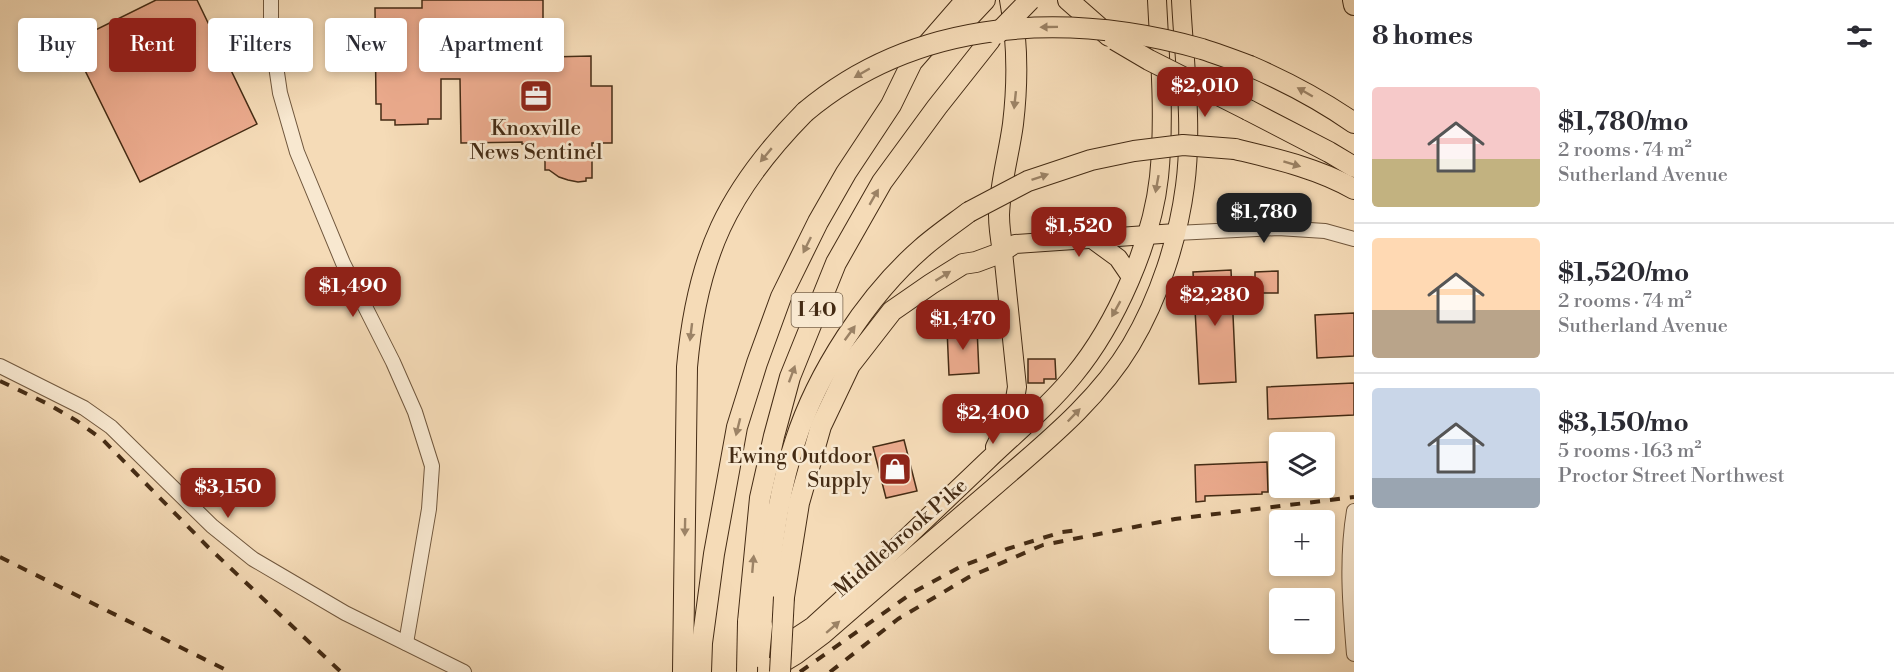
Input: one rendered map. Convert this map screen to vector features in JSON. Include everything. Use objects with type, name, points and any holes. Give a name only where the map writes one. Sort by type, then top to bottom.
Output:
[{"type":"highway","points":[[780,672],[784,597],[799,503],[821,426],[850,365],[892,311],[963,264],[976,262],[1003,252],[999,216],[1013,127],[1017,79],[1016,31],[1010,0]]},
{"type":"highway","name":"I 40","points":[[745,672],[755,625],[759,498],[790,377],[836,263],[882,182],[937,107],[990,40],[1030,0]]},
{"type":"highway","points":[[1068,0],[1115,40],[1354,167]]},
{"type":"highway","points":[[1353,0],[1354,5]]},
{"type":"highway","name":"I 40","points":[[701,672],[693,641],[714,554],[737,427],[781,297],[818,222],[846,173],[891,105],[978,1]]},
{"type":"highway","points":[[683,672],[693,641],[687,367],[697,296],[706,261],[734,200],[756,166],[785,132],[822,97],[880,62],[939,41],[976,33],[1020,28],[1063,27],[1140,35],[1204,50],[1294,85],[1354,123]]},
{"type":"highway","points":[[757,672],[755,625],[779,503],[794,442],[836,351],[884,286],[922,248],[969,212],[1029,181],[1090,160],[1134,151],[1183,145],[1236,149],[1335,178],[1354,189]]},
{"type":"main road","name":"Middlebrook Pike","points":[[768,672],[824,634],[989,459],[1042,411],[1075,375],[1101,337],[1131,278],[1146,236],[1159,178],[1162,100],[1156,0]]},
{"type":"main road","name":"Middlebrook Pike","points":[[745,672],[813,626],[996,485],[1059,430],[1098,390],[1131,346],[1156,294],[1176,233],[1185,186],[1187,130],[1181,0]]},
{"type":"main road","points":[[989,459],[1013,411],[1017,387],[1003,252],[1015,244],[1176,233]]},
{"type":"main road","points":[[1092,239],[1118,258],[1131,278]]},
{"type":"main road","points":[[996,485],[993,476],[995,470],[1029,436],[1036,427],[1042,411]]},
{"type":"street","points":[[271,0],[271,32],[280,93],[297,152],[343,263],[415,412],[432,466],[428,520],[406,643]]},
{"type":"street","points":[[1176,233],[1278,228],[1325,231],[1354,239]]},
{"type":"street","points":[[0,366],[84,408],[111,427],[212,526],[253,559],[345,612],[464,672]]},
{"type":"street","points":[[1354,511],[1349,586],[1354,654]]},
{"type":"building","points":[[156,0],[197,0],[208,23],[208,72],[232,72],[257,124],[140,182],[86,72],[97,72],[97,29],[109,23],[109,72],[196,72],[196,18],[120,18]]},
{"type":"building","name":"Knoxville News Sentinel","points":[[422,0],[543,0],[543,18],[419,18],[419,72],[564,72],[564,57],[591,56],[591,86],[612,86],[612,143],[592,143],[592,178],[578,182],[545,170],[545,149],[528,150],[528,144],[522,144],[522,142],[461,143],[460,79],[441,79],[441,119],[428,119],[428,124],[395,125],[395,120],[381,120],[381,104],[376,104],[376,72],[407,72],[407,18],[375,18],[375,8],[422,8]]},
{"type":"building","points":[[1231,270],[1236,382],[1199,384],[1193,272]]},
{"type":"building","points":[[1278,271],[1278,293],[1255,293],[1255,272]]},
{"type":"building","points":[[1354,313],[1354,356],[1317,358],[1315,315]]},
{"type":"building","points":[[977,328],[979,373],[949,375],[947,329]]},
{"type":"building","points":[[1028,359],[1055,359],[1056,379],[1044,379],[1044,383],[1028,383]]},
{"type":"building","points":[[1354,383],[1354,415],[1268,419],[1267,387]]},
{"type":"building","name":"Ewing Outdoor Supply","points":[[904,440],[917,491],[886,498],[873,447]]},
{"type":"building","points":[[1267,462],[1268,492],[1205,496],[1205,501],[1196,502],[1195,465]]},
{"type":"railway","points":[[0,381],[48,404],[103,440],[208,547],[341,672]]},
{"type":"railway","points":[[830,672],[898,619],[969,577],[1043,545],[1175,519],[1354,497]]},
{"type":"railway","points":[[800,672],[912,593],[962,566],[1062,532],[1080,530]]},
{"type":"railway","points":[[0,557],[230,672]]},
{"type":"place","name":"Knoxville News Sentinel","points":[[536,96]]},
{"type":"place","name":"Ewing Outdoor Supply","points":[[895,469]]}]
